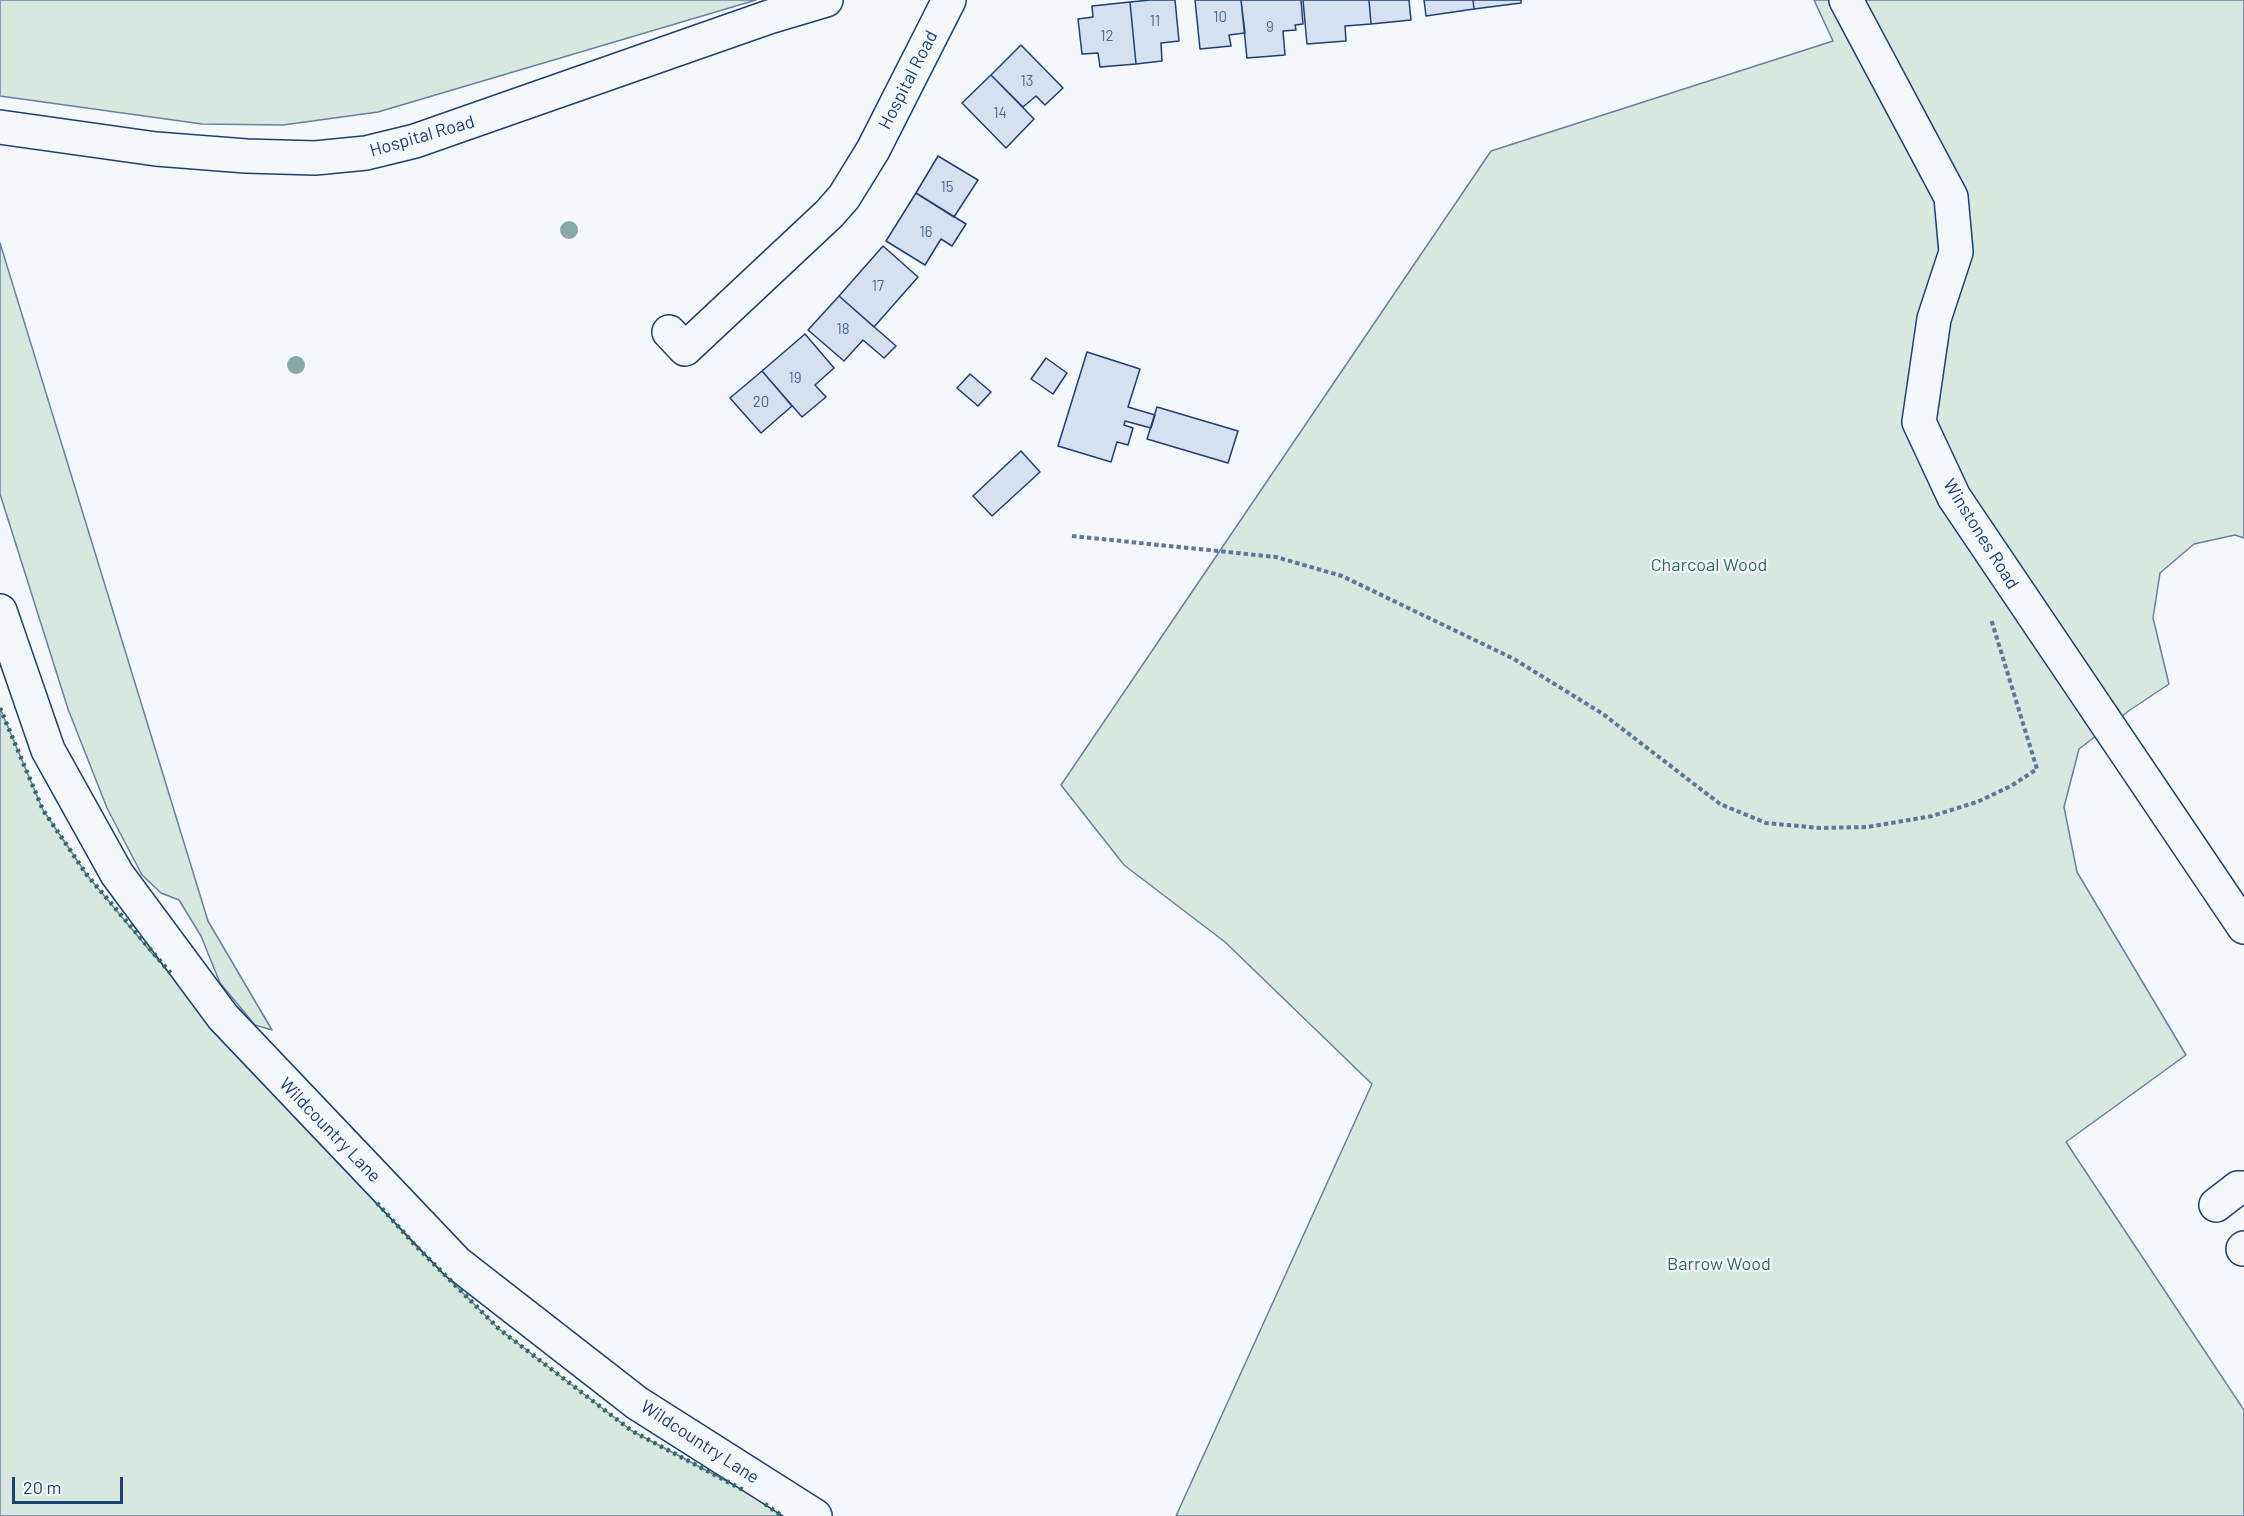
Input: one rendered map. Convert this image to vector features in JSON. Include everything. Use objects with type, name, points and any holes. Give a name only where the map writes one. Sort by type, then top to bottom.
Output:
[{"type":"street","name":"Hospital Road","points":[[0,127],[156,149],[246,156],[315,158],[366,153],[415,141],[769,17],[826,0]]},
{"type":"street","name":"Hospital Road","points":[[669,332],[685,349],[829,214],[844,196],[873,150],[949,0]]},
{"type":"street","name":"Winstones Road","points":[[1846,0],[1951,197],[1956,252],[1934,319],[1919,422],[1954,498],[2244,927]]},
{"type":"street","name":"Wildcountry Lane","points":[[0,611],[48,750],[117,874],[223,1017],[457,1263],[637,1403],[815,1516]]},
{"type":"street","points":[[2216,1205],[2238,1188],[2244,1188]]},
{"type":"path","points":[[1072,536],[1276,557],[1342,576],[1514,659],[1602,714],[1720,804],[1766,823],[1820,828],[1868,827],[1932,816],[1977,802],[2011,786],[2037,769],[1988,611]]},
{"type":"green space","points":[[0,0],[756,0],[378,112],[283,125],[202,124],[0,96]]},
{"type":"green space","name":"Charcoal Wood","points":[[1814,0],[2244,0],[2244,538],[2235,535],[2194,544],[2160,573],[2153,618],[2169,684],[2079,749],[2064,807],[2077,872],[2186,1055],[2066,1142],[2244,1410],[2244,1516],[1176,1516],[1372,1084],[1225,942],[1124,865],[1061,785],[1491,151],[1833,41]]},
{"type":"green space","points":[[0,243],[208,921],[272,1030],[255,1025],[220,983],[201,936],[179,900],[161,893],[142,875],[107,808],[68,709],[0,494]]},
{"type":"green space","points":[[0,708],[43,810],[87,875],[151,952],[415,1245],[499,1329],[632,1431],[751,1494],[782,1516],[0,1516]]},
{"type":"building","points":[[1175,0],[1179,41],[1161,43],[1162,61],[1136,64],[1130,2]]},
{"type":"building","points":[[1195,0],[1241,0],[1245,33],[1229,35],[1231,46],[1200,49]]},
{"type":"building","points":[[1241,0],[1301,0],[1303,24],[1295,25],[1296,30],[1283,31],[1285,55],[1247,58]]},
{"type":"building","points":[[1303,0],[1369,0],[1371,24],[1345,26],[1346,41],[1307,44]]},
{"type":"building","points":[[1369,0],[1409,0],[1411,20],[1371,24]]},
{"type":"building","points":[[1424,0],[1473,0],[1474,9],[1426,16]]},
{"type":"building","points":[[1473,0],[1521,0],[1521,3],[1474,9]]},
{"type":"building","points":[[1130,2],[1136,64],[1100,67],[1098,53],[1082,54],[1078,19],[1093,17],[1092,6]]},
{"type":"building","points":[[1021,45],[1063,88],[1045,105],[1036,96],[1023,107],[991,75]]},
{"type":"building","points":[[991,75],[1034,119],[1006,148],[962,103]]},
{"type":"building","points":[[938,156],[978,180],[954,217],[916,193]]},
{"type":"building","points":[[916,193],[966,224],[952,246],[941,239],[925,265],[886,241]]},
{"type":"building","points":[[883,246],[918,277],[874,327],[839,296]]},
{"type":"building","points":[[839,296],[896,346],[884,358],[863,340],[844,361],[808,330]]},
{"type":"building","points":[[805,334],[834,368],[815,385],[826,397],[802,417],[762,371]]},
{"type":"building","points":[[1087,352],[1140,369],[1128,407],[1155,415],[1151,428],[1125,421],[1124,425],[1133,428],[1128,445],[1117,442],[1111,462],[1058,446]]},
{"type":"building","points":[[1046,358],[1067,373],[1053,394],[1031,379]]},
{"type":"building","points":[[762,371],[792,406],[761,433],[730,398]]},
{"type":"building","points":[[970,374],[991,392],[978,406],[957,388]]},
{"type":"building","points":[[1157,407],[1238,431],[1228,463],[1147,439]]},
{"type":"building","points":[[1021,451],[1040,472],[992,516],[973,496]]},
{"type":"hedge","points":[[0,708],[43,810],[87,875],[173,976]]},
{"type":"hedge","points":[[377,1203],[415,1245],[499,1329],[632,1431],[745,1491]]},
{"type":"hedge","points":[[765,1504],[782,1516]]},
{"type":"park label","name":"Barrow Wood","points":[[1719,1264]]}]
